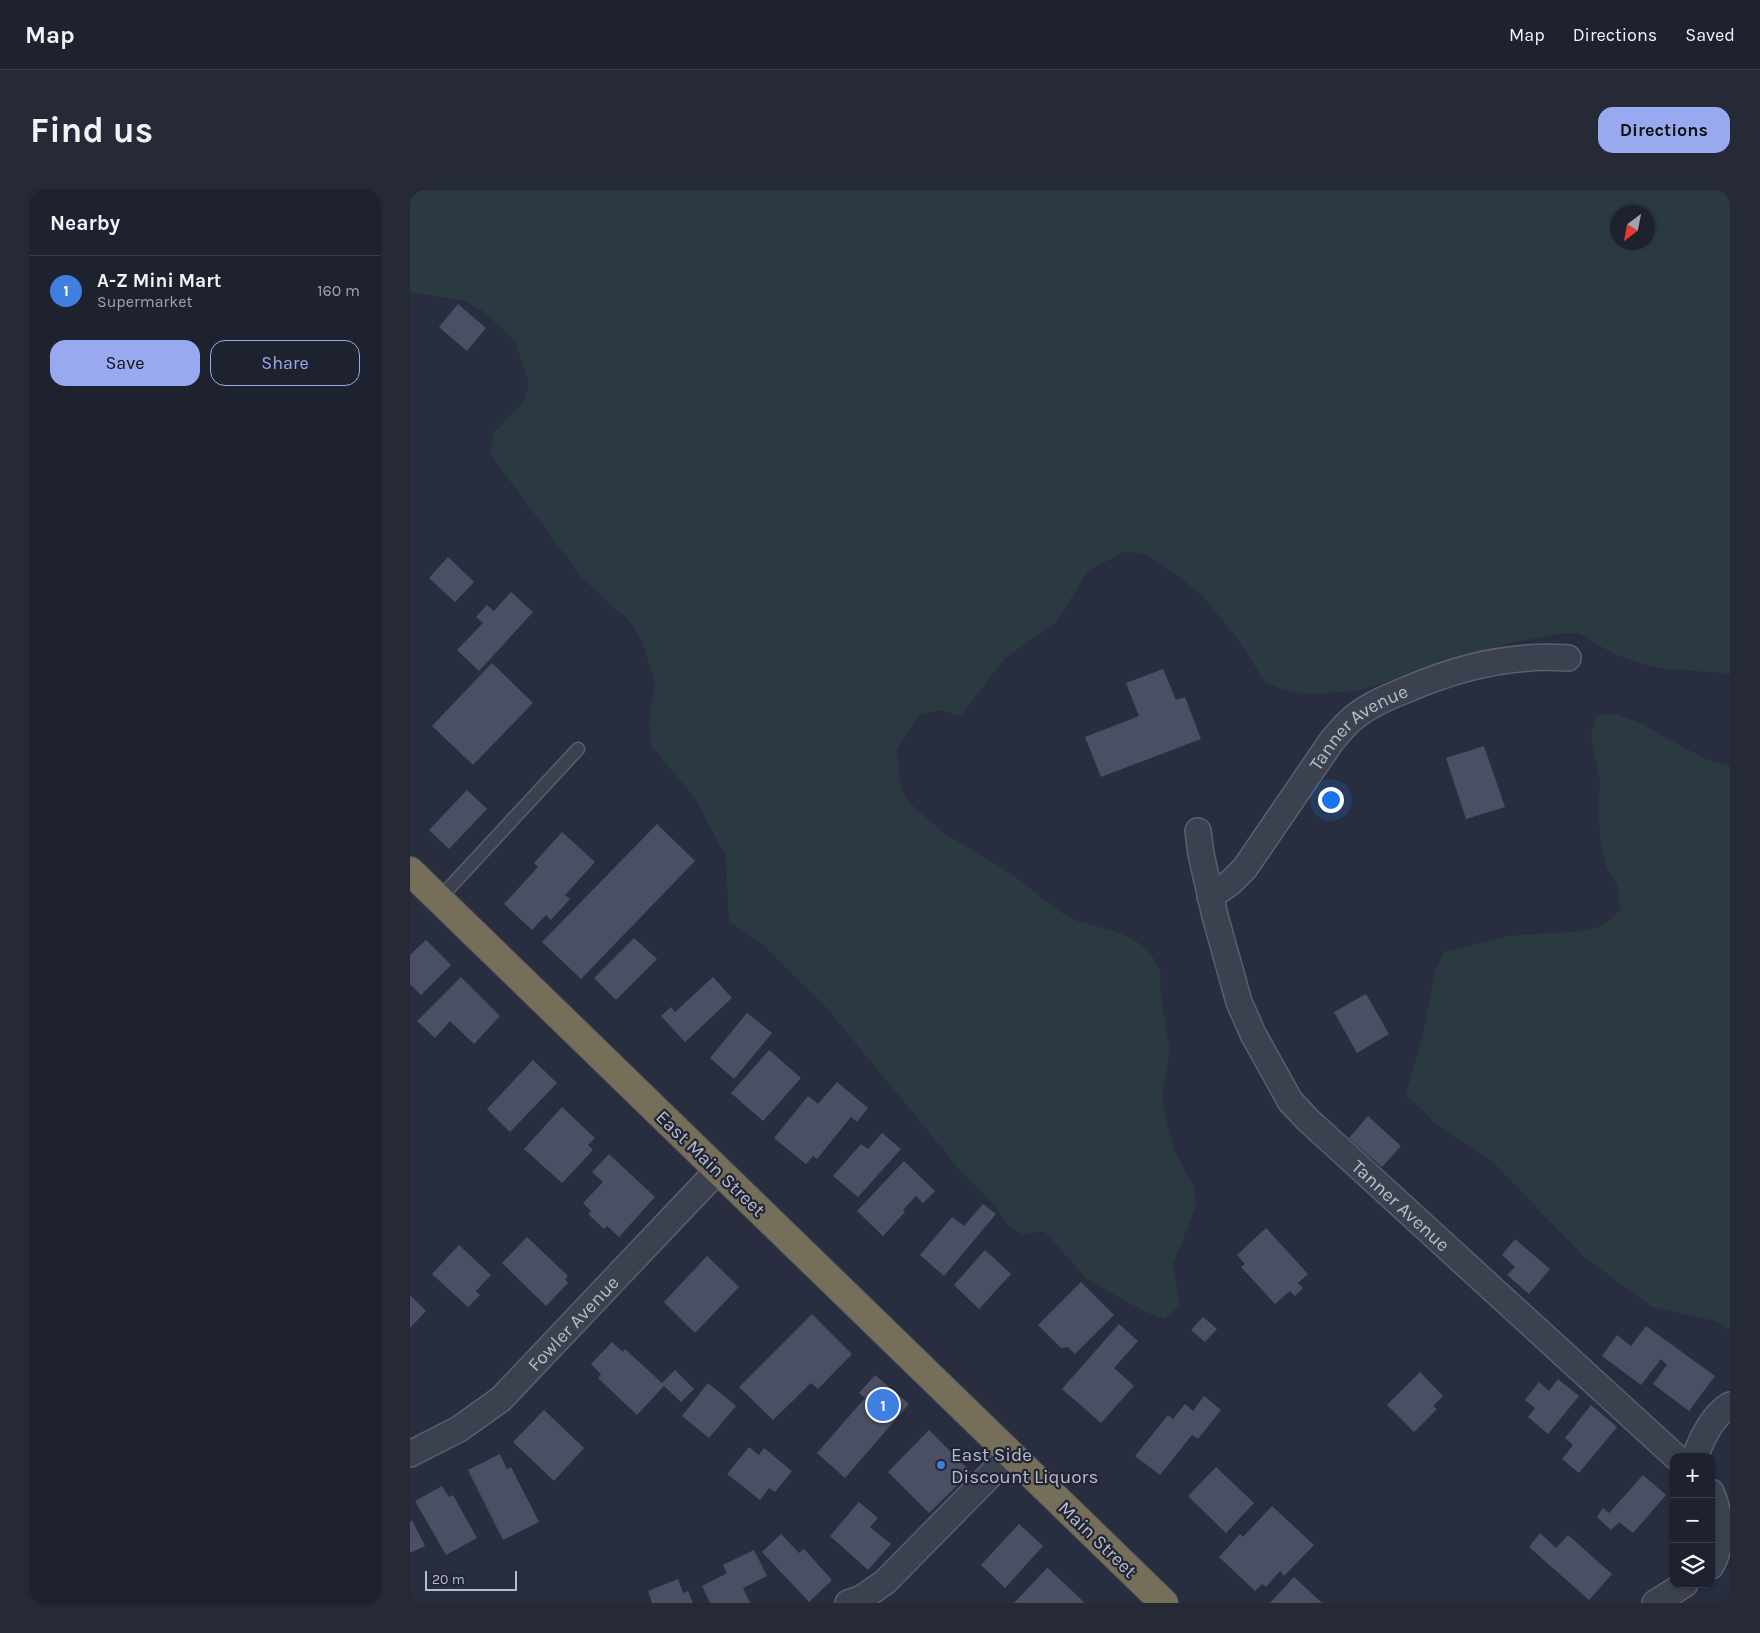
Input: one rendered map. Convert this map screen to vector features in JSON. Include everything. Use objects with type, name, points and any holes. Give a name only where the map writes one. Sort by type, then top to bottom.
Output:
[{"type":"highway","name":"East Main Street","points":[[410,871],[1011,1454]]},
{"type":"highway","name":"Main Street","points":[[1011,1454],[1164,1603]]},
{"type":"street","name":"Tanner Avenue","points":[[1210,897],[1230,883],[1245,868],[1331,742],[1346,724],[1362,711],[1412,687],[1475,666],[1520,659],[1568,658]]},
{"type":"street","name":"Tanner Avenue","points":[[1198,831],[1210,897],[1239,1002],[1253,1034],[1278,1080],[1298,1110],[1672,1453]]},
{"type":"street","name":"Fowler Avenue","points":[[410,1454],[459,1429],[501,1399],[718,1170]]},
{"type":"street","points":[[1697,1453],[1710,1425],[1730,1405]]},
{"type":"street","points":[[848,1603],[862,1598],[885,1582],[1011,1454]]},
{"type":"street","points":[[1713,1498],[1719,1514],[1718,1540],[1715,1553]]},
{"type":"street","points":[[1655,1603],[1679,1588]]},
{"type":"lane","points":[[439,899],[578,749]]},
{"type":"shaded area","points":[[410,190],[1730,190],[1730,675],[1657,668],[1614,654],[1578,633],[1556,634],[1513,642],[1461,660],[1355,691],[1308,694],[1284,690],[1265,682],[1237,638],[1199,592],[1146,554],[1125,551],[1088,571],[1056,622],[1004,659],[961,716],[940,710],[920,714],[897,749],[901,791],[913,806],[944,833],[1013,875],[1060,912],[1077,921],[1117,932],[1136,941],[1151,954],[1161,972],[1160,991],[1170,1051],[1163,1092],[1164,1112],[1175,1152],[1194,1187],[1196,1207],[1173,1264],[1180,1305],[1164,1319],[1144,1311],[1087,1279],[1044,1231],[1023,1235],[1006,1223],[995,1205],[963,1174],[826,1007],[764,946],[729,921],[726,857],[695,798],[652,747],[649,722],[655,683],[642,640],[630,622],[582,578],[490,454],[493,433],[522,404],[529,384],[515,341],[484,312],[466,301],[410,292]]},
{"type":"shaded area","points":[[1617,714],[1636,721],[1707,760],[1730,766],[1730,1330],[1715,1321],[1652,1307],[1583,1256],[1492,1161],[1437,1125],[1406,1095],[1424,1030],[1435,971],[1444,952],[1509,936],[1584,931],[1604,925],[1620,910],[1618,887],[1607,868],[1601,847],[1598,803],[1600,782],[1591,736],[1596,715]]},
{"type":"building","points":[[458,304],[486,328],[467,351],[439,327]]},
{"type":"building","points":[[448,557],[474,582],[455,602],[429,578]]},
{"type":"building","points":[[511,592],[533,612],[479,671],[457,650],[483,623],[476,617],[487,605],[494,611]]},
{"type":"building","points":[[492,663],[533,703],[473,765],[432,726]]},
{"type":"building","points":[[1163,669],[1176,700],[1185,697],[1201,739],[1101,777],[1085,737],[1139,716],[1126,683]]},
{"type":"building","points":[[1484,746],[1505,807],[1466,819],[1446,758]]},
{"type":"building","points":[[467,790],[487,809],[449,849],[429,830]]},
{"type":"building","points":[[657,824],[695,861],[581,979],[542,942]]},
{"type":"building","points":[[562,832],[595,862],[565,895],[570,899],[551,920],[546,915],[532,930],[504,904],[538,867],[534,863]]},
{"type":"building","points":[[634,938],[657,959],[616,1000],[594,978]]},
{"type":"building","points":[[426,940],[451,965],[421,995],[410,984],[410,955]]},
{"type":"building","points":[[461,977],[500,1016],[474,1044],[450,1021],[435,1038],[417,1021]]},
{"type":"building","points":[[713,977],[732,998],[685,1042],[661,1016],[671,1007],[675,1012]]},
{"type":"building","points":[[1366,994],[1389,1034],[1357,1053],[1334,1012]]},
{"type":"building","points":[[747,1013],[772,1033],[734,1079],[710,1058]]},
{"type":"building","points":[[769,1050],[801,1078],[763,1121],[731,1093]]},
{"type":"building","points":[[533,1060],[557,1083],[510,1132],[487,1109]]},
{"type":"building","points":[[837,1082],[868,1108],[857,1122],[851,1117],[817,1159],[813,1156],[806,1164],[774,1138],[808,1096],[818,1104]]},
{"type":"building","points":[[562,1107],[595,1138],[588,1145],[593,1150],[562,1183],[524,1149]]},
{"type":"building","points":[[1368,1116],[1401,1146],[1382,1167],[1349,1138]]},
{"type":"building","points":[[882,1133],[901,1149],[858,1197],[833,1176],[861,1144],[868,1149]]},
{"type":"building","points":[[609,1154],[655,1197],[619,1237],[607,1226],[604,1229],[588,1214],[591,1211],[583,1203],[603,1182],[592,1172]]},
{"type":"building","points":[[904,1161],[935,1191],[923,1203],[916,1196],[903,1210],[905,1212],[883,1236],[857,1211]]},
{"type":"building","points":[[983,1204],[996,1214],[944,1276],[920,1255],[952,1217],[964,1226]]},
{"type":"building","points":[[1266,1228],[1308,1274],[1298,1283],[1303,1288],[1295,1296],[1290,1291],[1275,1304],[1241,1267],[1245,1264],[1237,1255]]},
{"type":"building","points":[[527,1237],[568,1276],[565,1279],[568,1283],[546,1306],[502,1263]]},
{"type":"building","points":[[1515,1239],[1550,1269],[1529,1294],[1507,1275],[1515,1267],[1502,1255]]},
{"type":"building","points":[[459,1245],[491,1275],[476,1291],[480,1295],[468,1307],[432,1274]]},
{"type":"building","points":[[985,1250],[1011,1274],[979,1309],[954,1285]]},
{"type":"building","points":[[707,1256],[739,1287],[695,1333],[664,1302]]},
{"type":"building","points":[[1081,1282],[1114,1315],[1075,1354],[1068,1347],[1061,1348],[1038,1325]]},
{"type":"building","points":[[410,1295],[426,1311],[410,1328]]},
{"type":"building","points":[[812,1314],[852,1354],[818,1389],[811,1383],[773,1420],[739,1387]]},
{"type":"building","points":[[1203,1317],[1217,1329],[1205,1342],[1191,1330]]},
{"type":"building","points":[[1119,1324],[1138,1341],[1114,1368],[1134,1386],[1101,1423],[1062,1389]]},
{"type":"building","points":[[1646,1326],[1715,1376],[1689,1411],[1653,1384],[1667,1365],[1661,1359],[1641,1385],[1602,1356],[1617,1335],[1631,1346]]},
{"type":"building","points":[[612,1342],[623,1352],[625,1349],[662,1383],[675,1370],[694,1389],[681,1402],[664,1386],[637,1415],[598,1378],[601,1374],[591,1364]]},
{"type":"building","points":[[1420,1372],[1443,1396],[1433,1406],[1437,1409],[1414,1432],[1387,1405]]},
{"type":"building","points":[[875,1375],[909,1404],[845,1478],[817,1453],[865,1398],[859,1393]]},
{"type":"building","points":[[1558,1379],[1579,1396],[1548,1434],[1528,1417],[1535,1408],[1525,1400],[1539,1382],[1549,1391]]},
{"type":"building","points":[[708,1383],[736,1406],[709,1438],[682,1416]]},
{"type":"building","points":[[1204,1396],[1221,1410],[1198,1439],[1192,1435],[1160,1475],[1135,1456],[1168,1415],[1173,1419],[1185,1404],[1193,1411]]},
{"type":"building","points":[[1591,1405],[1617,1427],[1579,1473],[1562,1459],[1573,1445],[1565,1438]]},
{"type":"building","points":[[544,1410],[584,1448],[554,1481],[513,1442]]},
{"type":"building","points":[[929,1430],[971,1472],[929,1513],[888,1472]]},
{"type":"building","points":[[749,1447],[759,1455],[764,1448],[792,1471],[775,1492],[769,1488],[760,1500],[727,1474]]},
{"type":"building","points":[[500,1454],[507,1469],[511,1467],[539,1522],[503,1540],[468,1470]]},
{"type":"building","points":[[1216,1467],[1254,1503],[1226,1533],[1188,1496]]},
{"type":"building","points":[[1643,1475],[1666,1495],[1633,1533],[1619,1522],[1611,1530],[1597,1517],[1603,1508],[1609,1513]]},
{"type":"building","points":[[442,1486],[449,1497],[453,1495],[477,1538],[446,1555],[415,1501]]},
{"type":"building","points":[[859,1502],[878,1518],[870,1527],[891,1544],[868,1570],[830,1536]]},
{"type":"building","points":[[1272,1506],[1314,1545],[1284,1576],[1280,1571],[1266,1587],[1262,1584],[1255,1591],[1219,1557],[1240,1534],[1243,1537]]},
{"type":"building","points":[[412,1520],[425,1546],[410,1553],[410,1522]]},
{"type":"building","points":[[1019,1524],[1043,1546],[1005,1588],[981,1565]]},
{"type":"building","points":[[1540,1533],[1556,1548],[1568,1535],[1612,1574],[1589,1600],[1529,1547]]},
{"type":"building","points":[[781,1534],[799,1553],[804,1549],[832,1580],[809,1602],[762,1552]]},
{"type":"building","points":[[754,1550],[767,1576],[743,1588],[750,1603],[710,1603],[702,1586],[727,1573],[723,1565]]},
{"type":"building","points":[[1048,1568],[1085,1603],[1014,1603]]},
{"type":"building","points":[[1294,1577],[1322,1603],[1270,1603]]},
{"type":"building","points":[[678,1579],[683,1593],[688,1591],[693,1603],[652,1603],[648,1591]]},
{"type":"place","name":"A-Z Mini Mart","points":[[883,1405]]},
{"type":"place","name":"East Side Discount Liquors","points":[[941,1465]]}]
